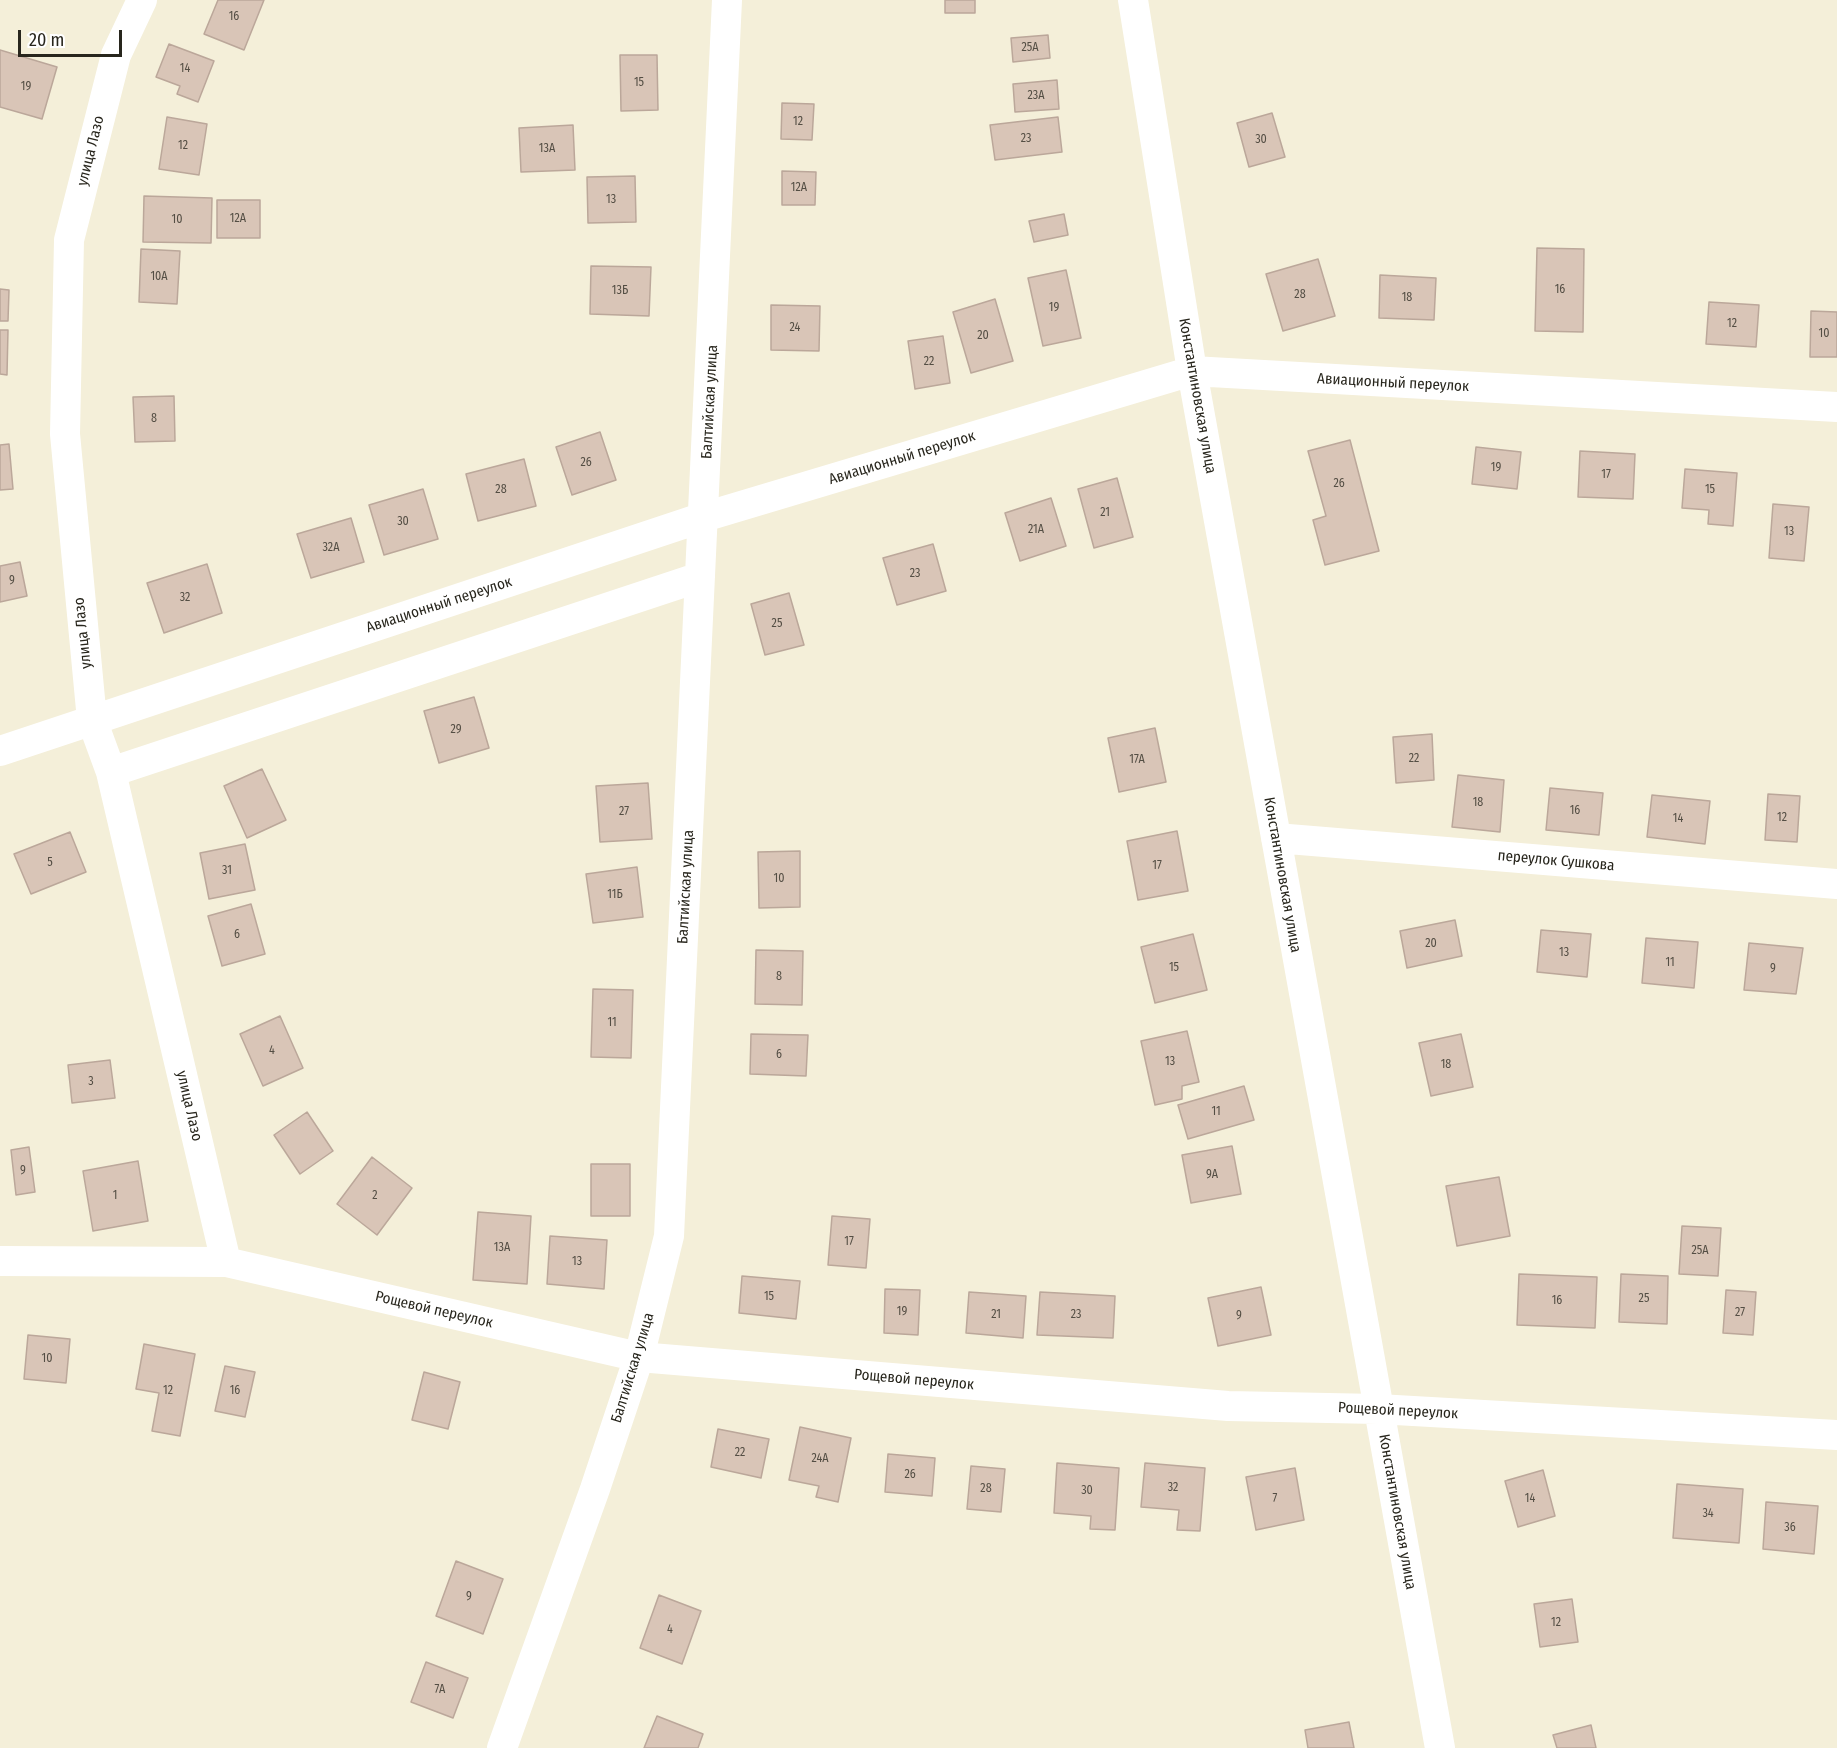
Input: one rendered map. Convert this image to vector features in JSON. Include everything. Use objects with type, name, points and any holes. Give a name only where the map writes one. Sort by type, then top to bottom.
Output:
[{"type":"street","name":"улица Лазо","points":[[142,0],[116,55],[69,240],[64,434],[92,720],[111,772],[226,1262]]},
{"type":"street","name":"Балтийская улица","points":[[502,1748],[595,1489],[639,1357],[669,1236],[728,0]]},
{"type":"street","name":"Константиновская улица","points":[[1133,0],[1192,371],[1440,1748]]},
{"type":"street","name":"Авиационный переулок","points":[[0,751],[704,517],[1192,371],[1837,407]]},
{"type":"street","points":[[111,772],[700,577]]},
{"type":"street","name":"переулок Сушкова","points":[[1276,838],[1837,884]]},
{"type":"street","name":"Рощевой переулок","points":[[0,1261],[226,1262],[639,1357],[1228,1406],[1378,1409],[1837,1435]]},
{"type":"building","points":[[218,0],[264,0],[244,50],[204,34]]},
{"type":"building","points":[[945,0],[975,0],[975,13],[945,13]]},
{"type":"building","points":[[1048,35],[1050,58],[1013,62],[1011,38]]},
{"type":"building","points":[[169,44],[214,61],[198,102],[177,94],[180,86],[156,77]]},
{"type":"building","points":[[0,50],[57,67],[42,119],[0,107]]},
{"type":"building","points":[[620,55],[657,55],[658,110],[621,111]]},
{"type":"building","points":[[1057,80],[1059,109],[1015,112],[1013,84]]},
{"type":"building","points":[[782,103],[814,104],[812,140],[781,139]]},
{"type":"building","points":[[1272,113],[1285,157],[1249,167],[1237,123]]},
{"type":"building","points":[[167,117],[207,124],[199,175],[159,169]]},
{"type":"building","points":[[1058,117],[1062,152],[995,160],[990,125]]},
{"type":"building","points":[[573,125],[575,170],[521,172],[519,128]]},
{"type":"building","points":[[782,171],[816,172],[815,205],[782,205]]},
{"type":"building","points":[[635,176],[636,222],[588,223],[587,177]]},
{"type":"building","points":[[144,196],[212,198],[211,243],[143,242]]},
{"type":"building","points":[[217,200],[260,200],[260,238],[217,238]]},
{"type":"building","points":[[1064,214],[1068,235],[1034,242],[1029,221]]},
{"type":"building","points":[[1537,248],[1584,249],[1583,332],[1535,331]]},
{"type":"building","points":[[141,249],[180,251],[177,304],[139,302]]},
{"type":"building","points":[[1318,259],[1335,316],[1283,331],[1266,274]]},
{"type":"building","points":[[591,266],[651,267],[649,316],[590,314]]},
{"type":"building","points":[[1066,270],[1081,338],[1043,346],[1028,278]]},
{"type":"building","points":[[1380,275],[1436,278],[1434,320],[1379,318]]},
{"type":"building","points":[[0,289],[9,290],[8,321],[0,321]]},
{"type":"building","points":[[995,299],[1013,361],[971,373],[953,312]]},
{"type":"building","points":[[1709,302],[1759,305],[1756,347],[1706,344]]},
{"type":"building","points":[[771,305],[820,306],[819,351],[771,350]]},
{"type":"building","points":[[1811,311],[1837,312],[1837,357],[1810,357]]},
{"type":"building","points":[[0,330],[8,330],[7,375],[0,374]]},
{"type":"building","points":[[943,336],[950,383],[915,389],[908,341]]},
{"type":"building","points":[[174,396],[175,441],[135,442],[133,397]]},
{"type":"building","points":[[600,432],[616,480],[572,495],[556,447]]},
{"type":"building","points":[[1350,440],[1379,551],[1325,565],[1313,520],[1326,516],[1308,451]]},
{"type":"building","points":[[9,444],[13,489],[0,490],[0,445]]},
{"type":"building","points":[[1476,447],[1521,452],[1517,489],[1472,484]]},
{"type":"building","points":[[1580,451],[1635,454],[1633,499],[1578,497]]},
{"type":"building","points":[[524,459],[536,506],[478,521],[466,474]]},
{"type":"building","points":[[1685,469],[1737,473],[1733,526],[1708,524],[1709,510],[1682,508]]},
{"type":"building","points":[[1117,478],[1133,537],[1094,548],[1078,489]]},
{"type":"building","points":[[423,489],[438,539],[384,555],[369,505]]},
{"type":"building","points":[[1051,498],[1066,546],[1020,561],[1005,513]]},
{"type":"building","points":[[1773,504],[1809,507],[1804,561],[1769,558]]},
{"type":"building","points":[[351,518],[364,562],[311,578],[297,534]]},
{"type":"building","points":[[933,544],[946,591],[897,605],[883,558]]},
{"type":"building","points":[[20,562],[27,596],[0,602],[0,566]]},
{"type":"building","points":[[207,564],[222,613],[164,633],[147,583]]},
{"type":"building","points":[[789,593],[804,645],[765,655],[751,604]]},
{"type":"building","points":[[474,697],[489,748],[439,763],[424,711]]},
{"type":"building","points":[[1155,728],[1166,782],[1119,792],[1108,738]]},
{"type":"building","points":[[1432,734],[1434,780],[1396,783],[1393,737]]},
{"type":"building","points":[[262,769],[286,820],[247,838],[224,786]]},
{"type":"building","points":[[1458,775],[1504,780],[1500,832],[1452,827]]},
{"type":"building","points":[[648,783],[652,839],[600,842],[596,786]]},
{"type":"building","points":[[1550,788],[1603,793],[1599,835],[1546,830]]},
{"type":"building","points":[[1768,794],[1800,796],[1797,842],[1765,840]]},
{"type":"building","points":[[1652,795],[1710,801],[1705,844],[1647,837]]},
{"type":"building","points":[[1177,831],[1188,891],[1138,900],[1127,841]]},
{"type":"building","points":[[70,832],[86,872],[31,894],[14,854]]},
{"type":"building","points":[[245,844],[255,890],[209,899],[200,853]]},
{"type":"building","points":[[800,851],[800,907],[759,908],[758,852]]},
{"type":"building","points":[[637,867],[643,917],[593,923],[586,874]]},
{"type":"building","points":[[251,904],[265,954],[222,966],[208,916]]},
{"type":"building","points":[[1455,920],[1462,956],[1407,968],[1400,931]]},
{"type":"building","points":[[1541,930],[1591,934],[1587,977],[1537,972]]},
{"type":"building","points":[[1193,934],[1207,990],[1155,1003],[1141,947]]},
{"type":"building","points":[[1646,938],[1698,942],[1694,988],[1642,983]]},
{"type":"building","points":[[1749,943],[1803,948],[1796,994],[1744,990]]},
{"type":"building","points":[[756,950],[803,951],[802,1005],[755,1004]]},
{"type":"building","points":[[593,989],[633,990],[631,1058],[591,1057]]},
{"type":"building","points":[[280,1016],[303,1068],[263,1086],[240,1034]]},
{"type":"building","points":[[1187,1031],[1199,1082],[1182,1086],[1182,1099],[1155,1105],[1141,1041]]},
{"type":"building","points":[[751,1034],[808,1035],[806,1076],[750,1074]]},
{"type":"building","points":[[1461,1034],[1473,1087],[1431,1096],[1419,1043]]},
{"type":"building","points":[[110,1060],[115,1098],[72,1103],[68,1065]]},
{"type":"building","points":[[1244,1086],[1254,1120],[1188,1139],[1178,1105]]},
{"type":"building","points":[[307,1112],[333,1151],[300,1174],[274,1135]]},
{"type":"building","points":[[1232,1146],[1241,1194],[1191,1203],[1182,1155]]},
{"type":"building","points":[[29,1147],[35,1192],[16,1195],[11,1150]]},
{"type":"building","points":[[372,1157],[412,1188],[377,1235],[337,1204]]},
{"type":"building","points":[[138,1161],[148,1221],[93,1231],[83,1171]]},
{"type":"building","points":[[591,1164],[630,1164],[630,1216],[591,1216]]},
{"type":"building","points":[[1499,1177],[1510,1236],[1457,1246],[1446,1186]]},
{"type":"building","points":[[478,1212],[531,1216],[527,1284],[473,1280]]},
{"type":"building","points":[[832,1216],[870,1219],[866,1268],[828,1265]]},
{"type":"building","points":[[1682,1226],[1721,1228],[1718,1276],[1679,1274]]},
{"type":"building","points":[[550,1236],[607,1240],[604,1289],[547,1284]]},
{"type":"building","points":[[1519,1274],[1597,1277],[1595,1328],[1517,1325]]},
{"type":"building","points":[[1621,1274],[1668,1276],[1667,1324],[1619,1322]]},
{"type":"building","points":[[742,1276],[800,1281],[796,1319],[739,1313]]},
{"type":"building","points":[[1261,1287],[1271,1335],[1218,1346],[1208,1298]]},
{"type":"building","points":[[885,1289],[920,1290],[918,1335],[884,1333]]},
{"type":"building","points":[[1726,1290],[1756,1292],[1753,1335],[1723,1333]]},
{"type":"building","points":[[969,1292],[1026,1296],[1023,1338],[966,1333]]},
{"type":"building","points":[[1040,1292],[1115,1296],[1113,1338],[1037,1335]]},
{"type":"building","points":[[28,1335],[70,1339],[66,1383],[24,1379]]},
{"type":"building","points":[[144,1344],[195,1354],[180,1436],[152,1431],[159,1393],[136,1389]]},
{"type":"building","points":[[225,1366],[255,1372],[245,1417],[215,1411]]},
{"type":"building","points":[[424,1372],[460,1382],[448,1429],[412,1420]]},
{"type":"building","points":[[800,1427],[851,1438],[838,1502],[816,1497],[819,1486],[789,1480]]},
{"type":"building","points":[[718,1429],[769,1439],[761,1478],[711,1467]]},
{"type":"building","points":[[888,1454],[935,1458],[932,1496],[885,1492]]},
{"type":"building","points":[[1057,1463],[1119,1468],[1115,1530],[1090,1529],[1091,1516],[1054,1513]]},
{"type":"building","points":[[1145,1463],[1205,1468],[1200,1531],[1177,1530],[1179,1510],[1141,1507]]},
{"type":"building","points":[[971,1466],[1005,1469],[1001,1512],[967,1509]]},
{"type":"building","points":[[1295,1468],[1304,1520],[1256,1530],[1246,1477]]},
{"type":"building","points":[[1543,1470],[1555,1516],[1518,1527],[1505,1481]]},
{"type":"building","points":[[1677,1484],[1743,1489],[1739,1543],[1673,1538]]},
{"type":"building","points":[[1766,1502],[1818,1506],[1814,1554],[1763,1549]]},
{"type":"building","points":[[456,1561],[503,1579],[483,1634],[436,1616]]},
{"type":"building","points":[[659,1595],[701,1611],[682,1664],[640,1648]]},
{"type":"building","points":[[1572,1599],[1578,1642],[1540,1647],[1534,1604]]},
{"type":"building","points":[[426,1662],[468,1678],[453,1718],[411,1702]]},
{"type":"building","points":[[657,1716],[703,1734],[698,1748],[644,1748]]},
{"type":"building","points":[[1349,1722],[1354,1748],[1308,1748],[1305,1730]]},
{"type":"building","points":[[1591,1725],[1596,1748],[1557,1748],[1553,1735]]}]
